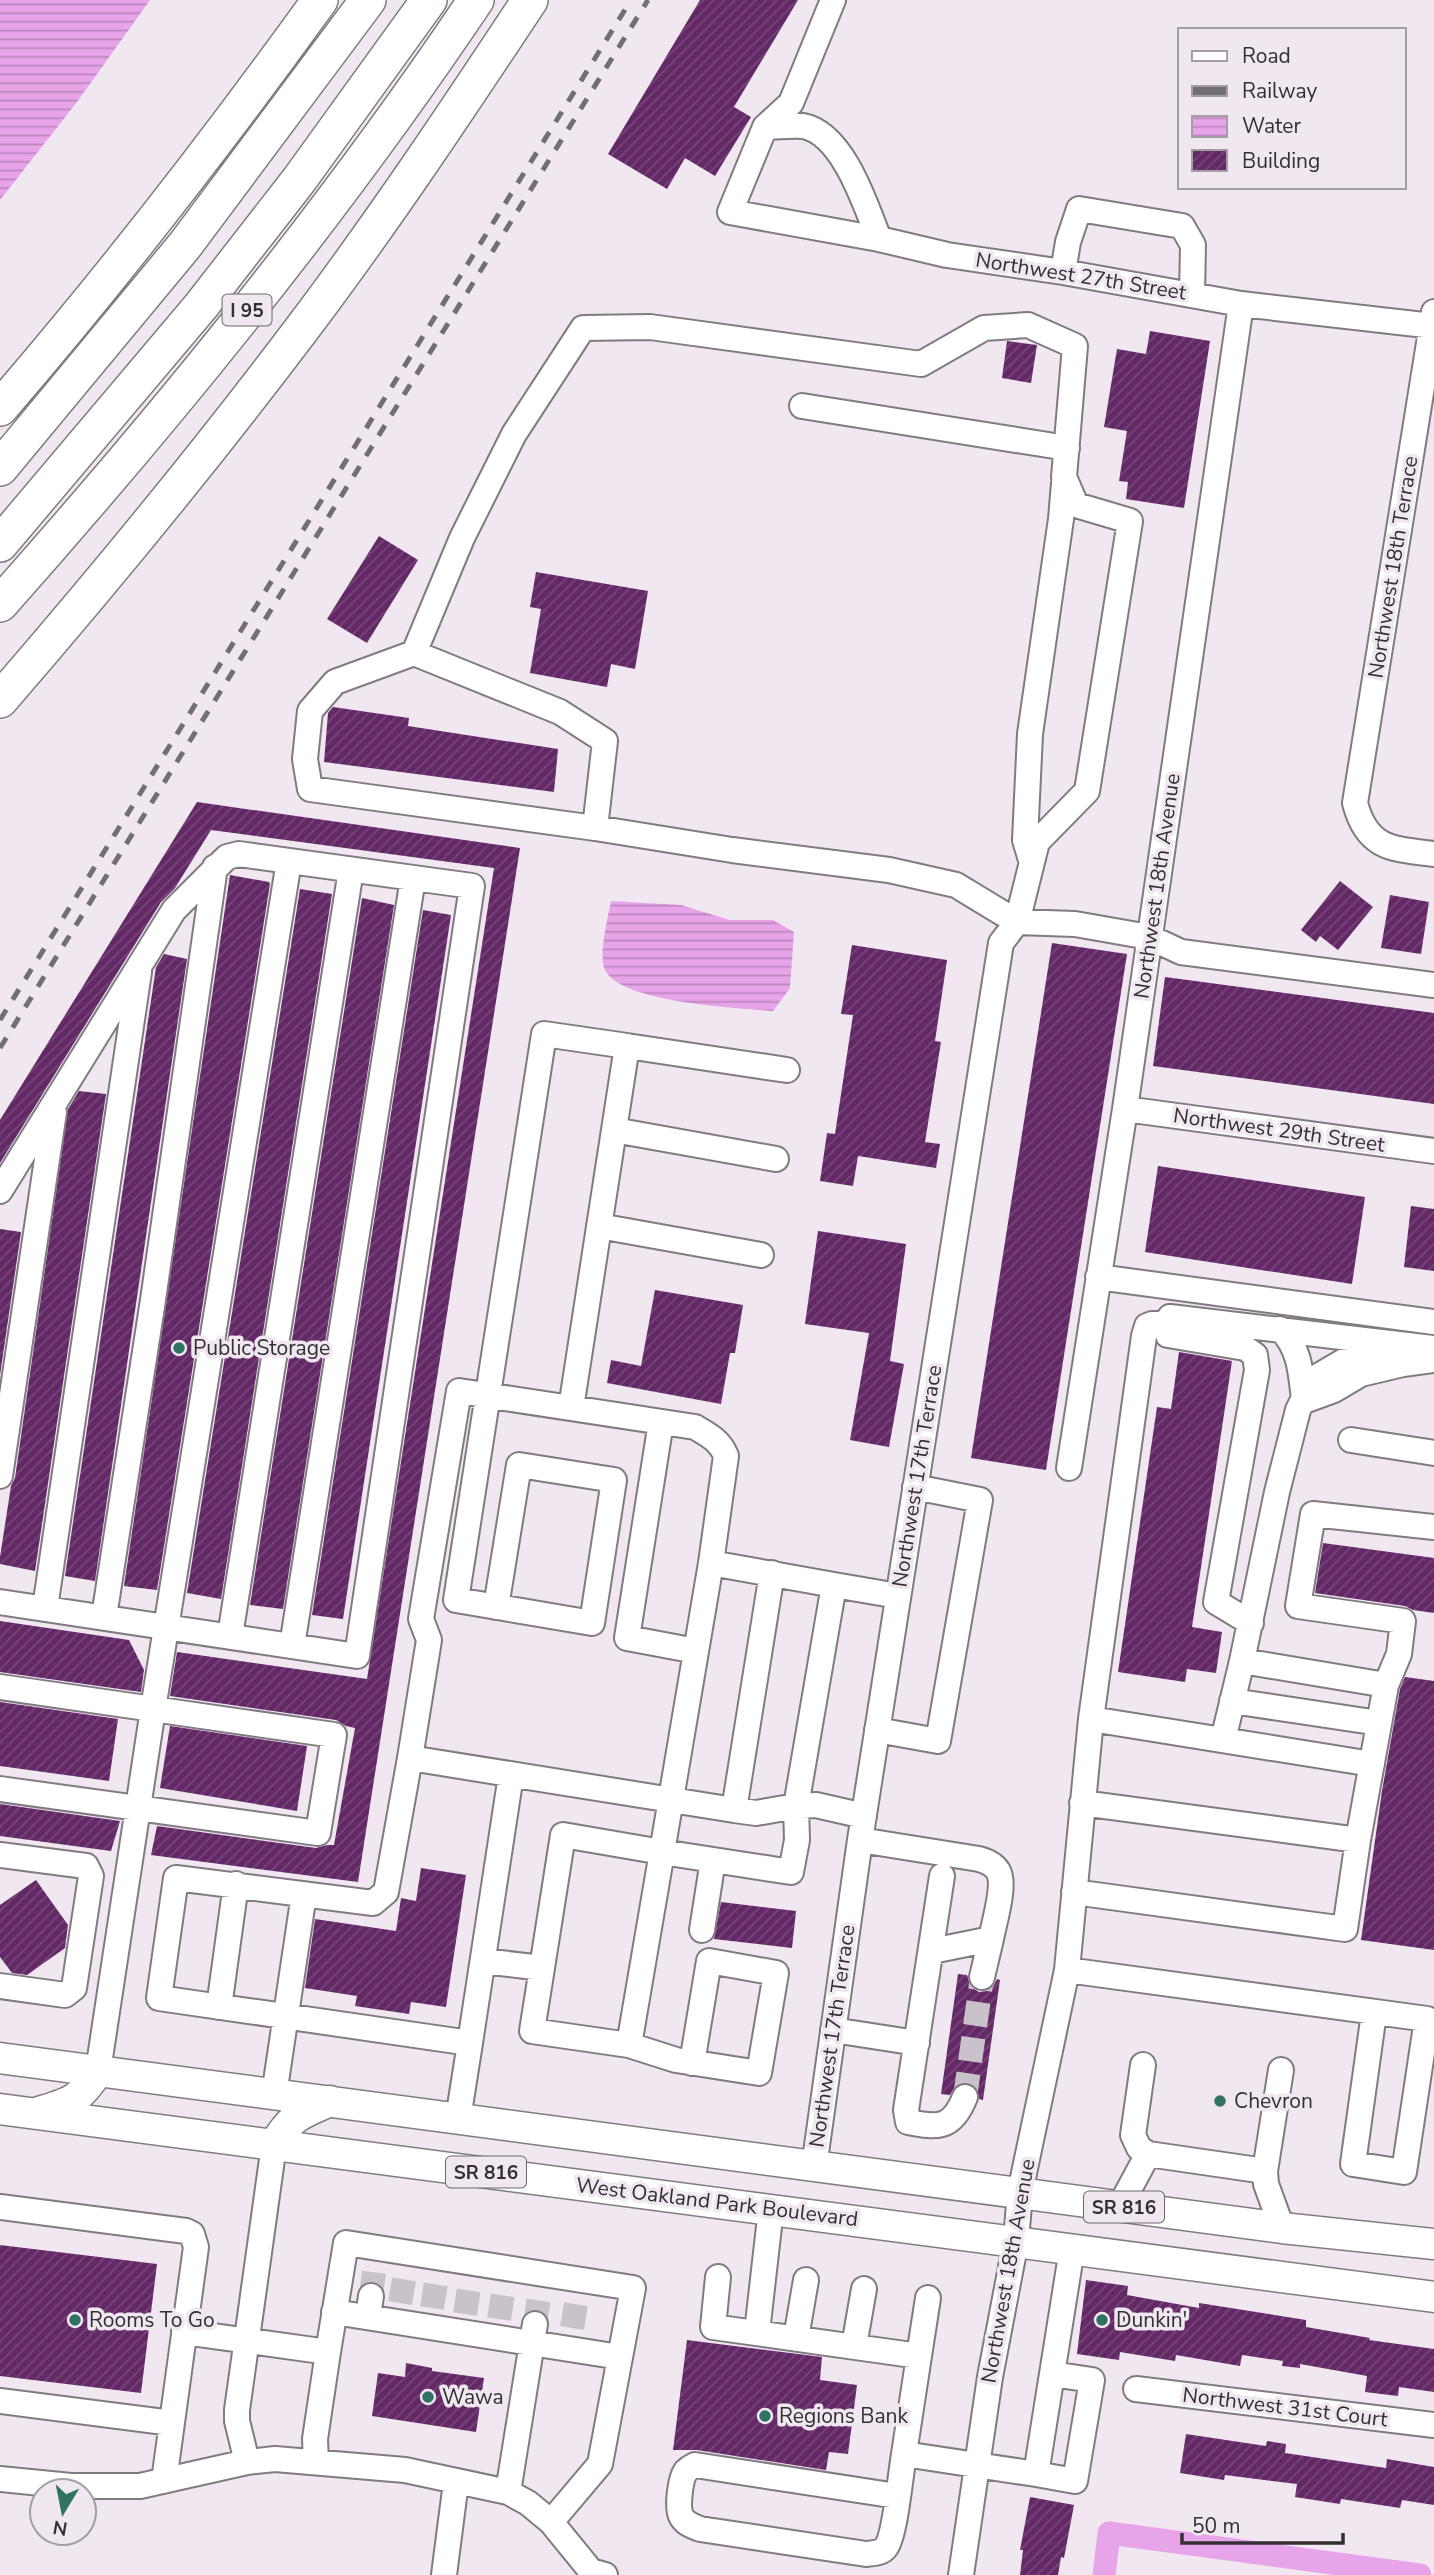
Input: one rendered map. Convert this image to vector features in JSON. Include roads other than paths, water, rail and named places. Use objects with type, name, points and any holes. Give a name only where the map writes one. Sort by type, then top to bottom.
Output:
[{"type":"highway","points":[[0,408],[95,295],[202,160],[320,0]]},
{"type":"highway","points":[[0,468],[185,245],[368,0]]},
{"type":"highway","points":[[0,544],[201,306],[307,169],[429,0]]},
{"type":"highway","name":"I 95","points":[[0,604],[132,452],[281,267],[379,138],[476,0]]},
{"type":"highway","points":[[0,700],[154,518],[301,331],[434,144],[530,0]]},
{"type":"main road","name":"SR 816","points":[[0,2058],[814,2167],[1282,2228],[1434,2245]]},
{"type":"main road","points":[[35,2113],[69,2102],[83,2093],[98,2071]]},
{"type":"main road","points":[[274,2145],[288,2123],[302,2113],[330,2102]]},
{"type":"main road","name":"West Oakland Park Boulevard","points":[[0,2109],[1434,2297]]},
{"type":"main road","points":[[771,2210],[793,2199],[804,2187],[814,2167]]},
{"type":"street","points":[[765,127],[791,103],[833,0]]},
{"type":"street","points":[[765,127],[805,126],[833,142],[856,183],[879,239]]},
{"type":"street","name":"Northwest 27th Street","points":[[765,127],[730,212],[879,239],[947,255],[1063,272],[1241,304],[1433,321]]},
{"type":"street","points":[[1063,272],[1068,242],[1079,209],[1182,226],[1193,245],[1192,295]]},
{"type":"street","name":"Northwest 18th Avenue","points":[[1069,1468],[1125,1109],[1241,304]]},
{"type":"street","name":"Northwest 18th Terrace","points":[[1433,321],[1356,803],[1360,822],[1372,838],[1392,849],[1434,854]]},
{"type":"street","points":[[414,653],[462,538],[514,434],[583,328],[650,327],[921,364],[984,328],[1028,325],[1075,346],[1061,519],[1030,734],[1025,840],[1032,864]]},
{"type":"street","points":[[802,406],[1067,448]]},
{"type":"street","name":"Northwest 17th Terrace","points":[[814,2167],[862,1828],[1001,943],[1017,922],[1037,842],[1087,792],[1130,521],[1076,505],[1064,477]]},
{"type":"street","points":[[595,828],[605,741],[560,712],[414,653],[335,682],[310,711],[305,759],[310,789],[889,870],[956,885],[1017,922],[1076,924],[1149,937],[1181,952],[1434,985]]},
{"type":"street","points":[[0,1191],[174,910],[227,857],[239,854],[472,886],[357,1656],[0,1602]]},
{"type":"street","points":[[98,2071],[166,1626],[289,861]]},
{"type":"street","points":[[104,1617],[215,867]]},
{"type":"street","points":[[230,1636],[351,870]]},
{"type":"street","points":[[292,1646],[413,878]]},
{"type":"street","points":[[45,1608],[140,961]]},
{"type":"street","points":[[496,1607],[519,1465],[614,1480],[592,1623],[496,1607],[456,1600],[544,1034],[787,1070]]},
{"type":"street","points":[[571,1408],[627,1046]]},
{"type":"street","points":[[0,1476],[56,1101]]},
{"type":"street","name":"Northwest 29th Street","points":[[1125,1109],[1434,1151]]},
{"type":"street","points":[[614,1130],[776,1159]]},
{"type":"street","points":[[599,1226],[761,1255]]},
{"type":"street","points":[[1098,1277],[1434,1322]]},
{"type":"street","points":[[1251,1623],[1216,1602],[1257,1370],[1255,1355],[1245,1348],[1168,1335],[1165,1324],[1170,1317],[1434,1348]]},
{"type":"street","name":"Northwest 18th Avenue","points":[[961,2575],[976,2464],[1016,2241],[1020,2192],[1067,1970],[1091,1719],[1144,1336],[1147,1326],[1165,1324]]},
{"type":"street","points":[[1280,1329],[1290,1338],[1296,1350],[1304,1401]]},
{"type":"street","points":[[1223,1740],[1298,1410],[1313,1378],[1354,1355],[1401,1343]]},
{"type":"street","points":[[1304,1401],[1334,1390],[1362,1374],[1434,1360]]},
{"type":"street","points":[[470,2043],[159,1998],[176,1878],[373,1903],[386,1892],[429,1640],[421,1619],[459,1391],[695,1427],[721,1445],[726,1456],[711,1563],[629,2045]]},
{"type":"street","points":[[662,1422],[627,1638],[696,1651]]},
{"type":"street","points":[[1351,1440],[1434,1453]]},
{"type":"street","points":[[877,1730],[938,1741],[979,1500],[915,1487]]},
{"type":"street","points":[[1074,1892],[1345,1929],[1386,1685],[1399,1654],[1403,1621],[1297,1606],[1313,1514],[1434,1527]]},
{"type":"street","points":[[711,1563],[898,1596]]},
{"type":"street","points":[[734,1810],[772,1573]]},
{"type":"street","points":[[692,2063],[709,1961],[776,1972],[759,2073],[692,2063],[662,2057],[629,2045],[532,2031],[563,1835],[791,1872],[797,1840],[796,1805],[834,1585]]},
{"type":"street","points":[[1242,1661],[1386,1685]]},
{"type":"street","points":[[0,1687],[334,1735],[318,1833],[0,1789]]},
{"type":"street","points":[[1232,1701],[1379,1723]]},
{"type":"street","points":[[1091,1719],[1373,1764]]},
{"type":"street","points":[[410,1758],[734,1810],[756,1812],[796,1805],[816,1805],[862,1828],[979,1859],[993,1865],[1001,1880],[982,1977]]},
{"type":"street","points":[[458,2119],[511,1774]]},
{"type":"street","points":[[1082,1803],[1359,1840]]},
{"type":"street","points":[[0,1855],[86,1866],[90,1876],[74,1987],[65,1995],[0,1986]]},
{"type":"street","points":[[702,1930],[713,1860]]},
{"type":"street","points":[[942,1876],[906,2110],[908,2122],[935,2127],[944,2124],[958,2113],[965,2097]]},
{"type":"street","points":[[219,2007],[236,1884]]},
{"type":"street","points":[[274,2095],[304,1894]]},
{"type":"street","points":[[932,1951],[991,1939]]},
{"type":"street","points":[[483,1961],[542,1968]]},
{"type":"street","points":[[1067,1970],[1427,2019],[1404,2172],[1353,2164],[1374,2013]]},
{"type":"street","points":[[833,2030],[917,2043]]},
{"type":"street","points":[[1143,2065],[1133,2135],[1139,2148],[1148,2154],[1265,2171]]},
{"type":"street","points":[[1281,2070],[1265,2171],[1266,2184],[1282,2228]]},
{"type":"street","points":[[247,2462],[237,2410],[274,2145]]},
{"type":"street","points":[[1120,2206],[1148,2154]]},
{"type":"street","points":[[0,2207],[186,2231],[192,2234],[196,2246],[164,2481]]},
{"type":"street","points":[[757,2332],[771,2210]]},
{"type":"street","points":[[316,2462],[315,2439],[346,2243],[373,2283],[398,2312],[571,2339],[620,2357]]},
{"type":"street","points":[[1036,2474],[1072,2249]]},
{"type":"street","points":[[334,2312],[373,2283],[407,2264],[578,2290],[633,2288],[600,2464],[551,2522]]},
{"type":"street","points":[[718,2277],[713,2327],[919,2356]]},
{"type":"street","points":[[796,2338],[806,2280]]},
{"type":"street","points":[[854,2346],[864,2289]]},
{"type":"street","points":[[897,2496],[695,2465],[687,2469],[683,2477],[680,2507],[681,2516],[688,2524],[700,2529],[866,2554],[885,2549],[889,2542],[897,2496],[928,2298]]},
{"type":"street","points":[[184,2332],[328,2352]]},
{"type":"street","points":[[508,2491],[533,2333]]},
{"type":"street","points":[[904,2454],[1075,2481],[1092,2380],[1052,2374]]},
{"type":"street","name":"Northwest 31st Court","points":[[1136,2389],[1434,2425]]},
{"type":"street","points":[[0,2401],[172,2423]]},
{"type":"street","points":[[0,2479],[71,2486],[131,2486],[247,2462],[275,2459],[405,2470],[508,2491],[551,2522],[591,2571],[605,2575]]},
{"type":"street","points":[[444,2575],[456,2482]]},
{"type":"water","points":[[0,0],[150,0],[77,102],[0,200]]},
{"type":"water","points":[[611,901],[681,905],[730,920],[773,920],[794,932],[790,988],[773,1011],[682,1002],[633,990],[615,981],[603,964],[604,936]]},
{"type":"waterway","points":[[1104,2575],[1109,2533],[1420,2575]]},
{"type":"tunnel","points":[[965,2097],[982,1977]]},
{"type":"tunnel","points":[[371,2296],[374,2272]]},
{"type":"tunnel","points":[[400,2303],[405,2274]]},
{"type":"tunnel","points":[[432,2308],[437,2276]]},
{"type":"tunnel","points":[[465,2314],[470,2282]]},
{"type":"tunnel","points":[[499,2319],[504,2287]]},
{"type":"tunnel","points":[[535,2324],[540,2292]]},
{"type":"tunnel","points":[[572,2328],[577,2298]]},
{"type":"railway","points":[[0,1020],[631,0]]},
{"type":"railway","points":[[0,1048],[648,0]]},
{"type":"place","name":"Public Storage","points":[[179,1348]]},
{"type":"place","name":"Chevron","points":[[1220,2101]]},
{"type":"place","name":"Rooms To Go","points":[[75,2320]]},
{"type":"place","name":"Dunkin'","points":[[1102,2320]]},
{"type":"place","name":"Wawa","points":[[428,2397]]},
{"type":"place","name":"Regions Bank","points":[[765,2416]]}]
